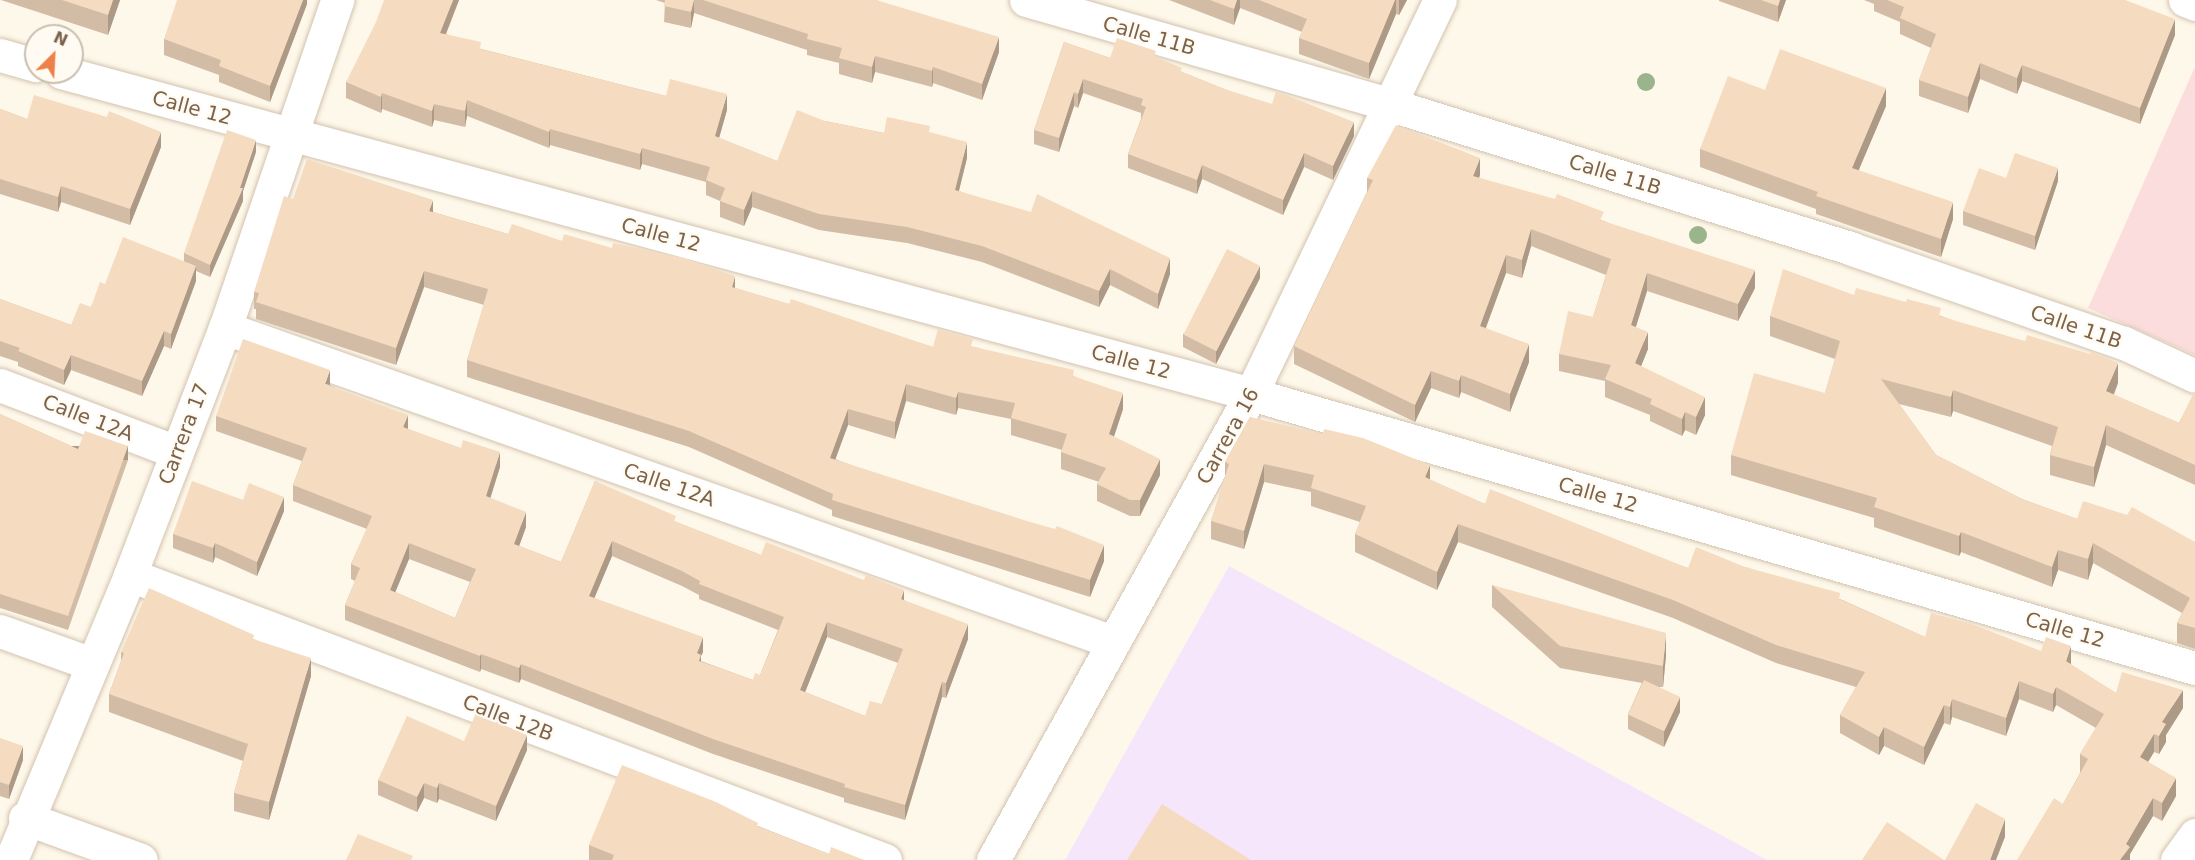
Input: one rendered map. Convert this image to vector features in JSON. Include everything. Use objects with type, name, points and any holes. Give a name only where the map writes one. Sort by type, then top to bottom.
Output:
[{"type":"street","name":"Carrera 17","points":[[10,860],[25,818],[130,575],[225,328],[337,0]]},
{"type":"street","name":"Calle 11B","points":[[1026,0],[1391,105],[1852,249],[2124,343],[2195,376]]},
{"type":"street","name":"Carrera 16","points":[[993,860],[1251,394],[1440,0]]},
{"type":"street","points":[[2185,0],[2195,4]]},
{"type":"street","points":[[0,55],[24,62]]},
{"type":"street","name":"Calle 12","points":[[84,78],[1251,394],[2195,668]]},
{"type":"street","name":"Calle 12A","points":[[225,328],[1113,642]]},
{"type":"street","name":"Calle 12A","points":[[0,385],[176,452]]},
{"type":"street","name":"Calle 12B","points":[[130,575],[885,860]]},
{"type":"street","points":[[0,631],[92,664]]},
{"type":"street","points":[[25,818],[141,860]]},
{"type":"street","points":[[2177,860],[2195,835]]},
{"type":"shaded area","points":[[2195,69],[2195,355],[2088,308]]},
{"type":"shaded area","points":[[1229,566],[1767,860],[1065,860]]},
{"type":"building","points":[[62,0],[113,0],[108,15]]},
{"type":"building","points":[[177,0],[303,0],[270,86],[219,66],[221,60],[164,39]]},
{"type":"building","points":[[384,0],[453,0],[440,33],[481,42],[480,49],[666,96],[670,79],[727,94],[715,136],[777,161],[797,110],[825,121],[884,133],[887,117],[930,126],[929,132],[967,142],[955,190],[1031,212],[1037,194],[1170,258],[1158,294],[1110,269],[1099,291],[982,246],[907,227],[819,214],[752,191],[744,210],[720,201],[725,188],[706,180],[710,167],[642,148],[640,154],[550,129],[549,132],[467,100],[465,111],[434,104],[432,111],[382,93],[381,97],[346,82],[376,22]]},
{"type":"building","points":[[665,0],[694,0],[691,12],[664,6]]},
{"type":"building","points":[[703,0],[876,0],[999,37],[982,84],[933,67],[932,71],[875,56],[872,67],[839,58],[842,48],[807,39],[808,34]]},
{"type":"building","points":[[1210,0],[1237,0],[1234,9]]},
{"type":"building","points":[[1259,0],[1395,0],[1369,63],[1299,38],[1307,19]]},
{"type":"building","points":[[1761,0],[1780,0],[1778,6]]},
{"type":"building","points":[[1887,0],[2125,0],[2175,19],[2140,108],[2022,65],[2017,78],[1980,63],[1968,97],[1919,80],[1936,34],[1900,18],[1904,7]]},
{"type":"building","points":[[1117,38],[1156,51],[1154,56],[1182,68],[1180,71],[1224,89],[1272,104],[1276,91],[1354,122],[1333,166],[1304,153],[1283,200],[1202,165],[1197,180],[1128,154],[1146,107],[1141,105],[1143,99],[1083,79],[1078,94],[1074,92],[1059,138],[1034,130],[1064,42],[1110,58]]},
{"type":"building","points":[[1780,49],[1886,88],[1852,168],[1953,202],[1941,239],[1816,196],[1818,192],[1700,149],[1728,76],[1765,90]]},
{"type":"building","points":[[34,95],[107,117],[109,111],[161,132],[130,209],[61,186],[58,197],[0,179],[0,109],[27,119]]},
{"type":"building","points":[[1396,125],[1480,158],[1473,176],[1555,199],[1557,194],[1604,212],[1600,220],[1755,270],[1738,304],[1647,273],[1631,325],[1648,332],[1635,363],[1705,397],[1696,417],[1685,412],[1682,419],[1650,404],[1652,399],[1605,379],[1611,365],[1559,354],[1568,311],[1593,317],[1611,259],[1531,229],[1522,260],[1506,255],[1480,326],[1529,344],[1510,394],[1461,375],[1459,381],[1431,371],[1415,405],[1294,346],[1373,180],[1367,178]]},
{"type":"building","points":[[227,130],[256,140],[240,188],[243,188],[210,265],[184,253]]},
{"type":"building","points":[[2015,153],[2058,168],[2035,236],[1963,211],[1979,168],[2006,178]]},
{"type":"building","points":[[307,159],[433,200],[429,211],[508,234],[512,224],[562,241],[564,234],[612,248],[613,243],[684,258],[735,276],[732,287],[789,304],[791,299],[933,347],[938,329],[973,339],[971,346],[1074,370],[1073,376],[1123,393],[1109,434],[1160,459],[1140,500],[1130,500],[1097,484],[1106,468],[1061,452],[1067,434],[1011,418],[1015,403],[958,392],[956,398],[906,384],[895,422],[848,409],[830,458],[1030,522],[1055,529],[1057,526],[1104,545],[1090,580],[832,500],[833,494],[689,431],[467,360],[488,289],[424,271],[396,348],[256,302],[259,293],[254,292],[284,196],[293,199]]},
{"type":"building","points":[[123,237],[196,266],[171,334],[164,331],[142,381],[71,355],[64,370],[18,351],[20,348],[0,341],[0,299],[71,325],[80,303],[91,307],[100,282],[105,284]]},
{"type":"building","points":[[1227,249],[1260,266],[1216,351],[1183,335]]},
{"type":"building","points":[[1783,269],[1854,295],[1856,288],[1906,302],[1907,299],[1941,308],[1939,316],[2025,341],[2027,335],[2090,354],[2091,351],[2118,363],[2106,391],[2179,423],[2195,392],[2195,465],[2106,425],[2094,467],[2050,455],[2058,427],[1953,390],[1951,397],[1881,379],[1936,455],[2022,499],[2077,519],[2083,501],[2127,515],[2132,507],[2195,542],[2195,628],[2177,623],[2190,598],[2093,543],[2088,559],[2058,550],[2052,567],[1961,532],[1959,536],[1874,507],[1877,498],[1731,455],[1754,373],[1825,393],[1840,341],[1770,316]]},
{"type":"building","points":[[243,339],[330,370],[325,384],[408,415],[403,427],[461,448],[463,440],[500,452],[486,496],[526,512],[514,544],[561,562],[595,481],[676,516],[674,521],[761,555],[766,542],[864,580],[866,575],[904,590],[901,599],[968,624],[946,683],[942,682],[905,805],[844,787],[845,784],[713,739],[521,664],[519,668],[481,654],[480,656],[345,605],[360,568],[351,564],[372,516],[293,485],[307,448],[216,416]],"holes":[[[612,541],[682,571],[700,581],[699,584],[784,617],[760,675],[755,673],[753,680],[699,661],[701,655],[697,653],[703,637],[589,596]],[[409,543],[476,569],[455,618],[390,590]],[[827,622],[903,649],[882,704],[870,701],[865,716],[800,690]]]},
{"type":"building","points":[[0,414],[78,449],[85,431],[128,446],[68,616],[0,594]]},
{"type":"building","points":[[1250,417],[1323,434],[1324,429],[1363,438],[1430,465],[1425,477],[1485,504],[1490,489],[1688,568],[1696,547],[1745,567],[1840,593],[1839,599],[1925,637],[1931,613],[1972,624],[2041,651],[2046,637],[2071,646],[2066,661],[2116,693],[2122,672],[2183,690],[2162,722],[2166,724],[2159,736],[2154,734],[2140,757],[2176,778],[2162,803],[2153,798],[2126,844],[2130,847],[2120,860],[2017,860],[2054,798],[2063,804],[2088,759],[2080,754],[2104,714],[2056,687],[2053,694],[2019,681],[2006,718],[1952,699],[1950,707],[1944,705],[1924,747],[1884,727],[1879,737],[1840,715],[1865,672],[1776,645],[1673,600],[1458,524],[1437,572],[1355,534],[1366,506],[1311,488],[1314,475],[1264,464],[1244,531],[1211,521],[1229,464],[1225,462]]},
{"type":"building","points":[[192,481],[243,500],[249,483],[284,497],[257,562],[215,543],[213,548],[173,534]]},
{"type":"building","points":[[1492,585],[1666,633],[1663,666],[1560,646]]},
{"type":"building","points":[[149,588],[254,635],[253,639],[311,658],[269,802],[234,793],[248,744],[109,694],[124,653],[121,652]]},
{"type":"building","points":[[1644,680],[1680,697],[1664,731],[1628,714]]},
{"type":"building","points":[[476,713],[527,735],[496,806],[439,783],[437,788],[424,783],[417,797],[378,780],[407,716],[464,741]]},
{"type":"building","points":[[0,738],[23,746],[9,785],[0,782]]},
{"type":"building","points":[[622,765],[716,802],[758,823],[757,826],[829,854],[831,847],[864,860],[612,860],[614,855],[589,845]]},
{"type":"building","points":[[1976,803],[2005,819],[1990,860],[1945,860]]},
{"type":"building","points":[[1162,804],[1251,860],[1127,860]]},
{"type":"building","points":[[1887,822],[1944,860],[1862,860]]},
{"type":"building","points":[[358,834],[413,856],[411,860],[346,860]]}]
